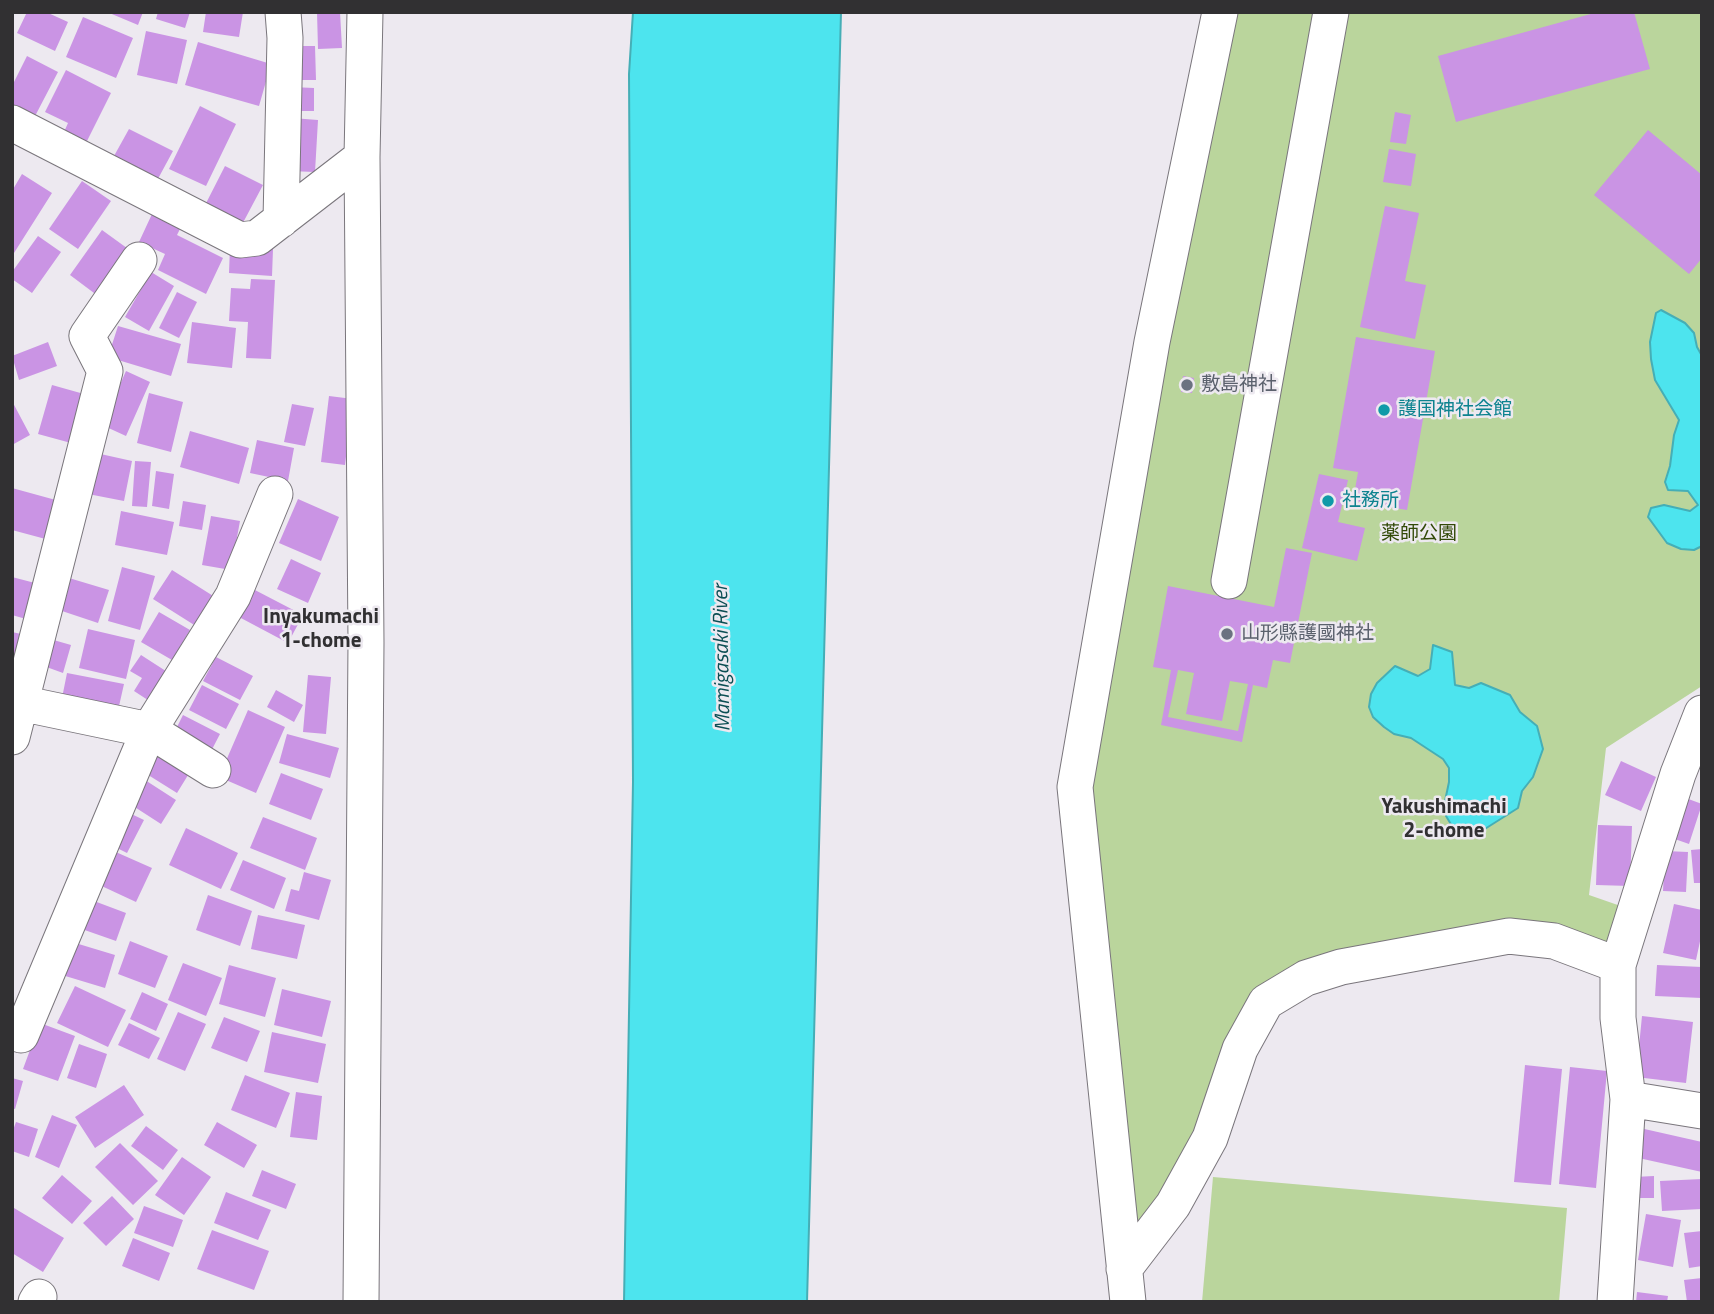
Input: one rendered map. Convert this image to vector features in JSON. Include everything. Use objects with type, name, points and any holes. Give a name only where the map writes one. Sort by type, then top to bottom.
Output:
[{"type":"street","points":[[281,220],[285,38],[283,12]]},
{"type":"street","points":[[361,1302],[366,656],[362,157],[365,12]]},
{"type":"street","points":[[1126,1286],[1075,787],[1152,342],[1220,12]]},
{"type":"street","points":[[1229,581],[1331,12]]},
{"type":"street","points":[[12,123],[240,240],[257,238],[362,157]]},
{"type":"street","points":[[12,737],[105,371],[88,336],[139,260]]},
{"type":"street","points":[[21,1035],[149,730],[233,596],[275,494]]},
{"type":"street","points":[[20,703],[149,730],[213,770]]},
{"type":"street","points":[[1615,1302],[1628,1099],[1618,1018],[1618,965],[1678,774],[1702,713]]},
{"type":"street","points":[[1126,1286],[1210,1138],[1240,1049],[1266,1002],[1306,978],[1341,967],[1509,936],[1554,941],[1618,965]]},
{"type":"street","points":[[1628,1099],[1702,1111]]},
{"type":"green space","name":"薬師公園","points":[[1226,12],[1702,12],[1702,686],[1606,748],[1589,895],[1635,911],[1618,965],[1509,936],[1266,1003],[1124,1269],[1084,789]]},
{"type":"green space","points":[[1213,1177],[1567,1208],[1559,1302],[1202,1302]]},
{"type":"water","name":"Mamigasaki River","points":[[633,12],[841,12],[807,1302],[624,1302],[633,782],[629,74]]},
{"type":"water","points":[[1661,310],[1685,323],[1694,333],[1702,356],[1702,546],[1694,550],[1681,549],[1667,543],[1648,517],[1651,508],[1664,505],[1690,511],[1698,505],[1688,491],[1668,490],[1665,482],[1679,420],[1655,380],[1651,359],[1650,342],[1656,313]]},
{"type":"water","points":[[1433,645],[1452,652],[1455,685],[1469,688],[1481,683],[1510,695],[1520,712],[1537,726],[1543,749],[1533,777],[1522,791],[1518,808],[1480,832],[1460,830],[1452,826],[1446,816],[1449,768],[1443,759],[1411,738],[1394,734],[1384,727],[1373,717],[1369,707],[1371,694],[1377,683],[1395,666],[1418,676],[1430,669]]},
{"type":"building","points":[[27,12],[46,12],[68,22],[55,51],[17,33]]},
{"type":"building","points":[[107,12],[143,12],[138,25]]},
{"type":"building","points":[[158,12],[190,12],[185,28],[156,19]]},
{"type":"building","points":[[206,12],[243,12],[239,37],[203,32]]},
{"type":"building","points":[[317,12],[340,12],[342,48],[318,49]]},
{"type":"building","points":[[1598,12],[1634,12],[1650,69],[1456,122],[1438,56]]},
{"type":"building","points":[[83,17],[133,38],[116,78],[66,57]]},
{"type":"building","points":[[146,31],[187,40],[177,84],[137,75]]},
{"type":"building","points":[[198,42],[271,64],[259,106],[185,85]]},
{"type":"building","points":[[292,46],[315,46],[316,80],[293,80]]},
{"type":"building","points":[[27,56],[58,72],[33,120],[12,110],[12,86]]},
{"type":"building","points":[[66,70],[111,93],[82,151],[60,141],[68,123],[45,112]]},
{"type":"building","points":[[292,87],[314,88],[314,111],[292,111]]},
{"type":"building","points":[[200,106],[236,124],[206,186],[169,169]]},
{"type":"building","points":[[1395,112],[1411,115],[1406,144],[1390,142]]},
{"type":"building","points":[[292,118],[318,120],[315,172],[289,171]]},
{"type":"building","points":[[129,129],[173,151],[153,188],[109,165]]},
{"type":"building","points":[[1648,130],[1702,175],[1702,258],[1689,274],[1594,195]]},
{"type":"building","points":[[1389,149],[1416,154],[1411,186],[1383,182]]},
{"type":"building","points":[[225,166],[263,185],[237,234],[200,215]]},
{"type":"building","points":[[22,174],[52,193],[14,253],[12,191]]},
{"type":"building","points":[[82,181],[111,201],[78,249],[49,229]]},
{"type":"building","points":[[1385,206],[1419,213],[1405,281],[1426,285],[1415,339],[1360,327]]},
{"type":"building","points":[[152,214],[181,227],[177,235],[223,258],[206,294],[158,270],[165,254],[139,242]]},
{"type":"building","points":[[102,230],[131,251],[98,296],[70,275]]},
{"type":"building","points":[[38,236],[61,252],[32,293],[12,279],[12,272]]},
{"type":"building","points":[[230,247],[273,249],[272,276],[229,273]]},
{"type":"building","points":[[151,272],[174,286],[149,331],[125,317]]},
{"type":"building","points":[[251,279],[275,280],[271,359],[246,358],[248,322],[229,321],[231,288],[250,289]]},
{"type":"building","points":[[177,292],[197,302],[179,338],[159,328]]},
{"type":"building","points":[[192,322],[236,328],[232,368],[187,363]]},
{"type":"building","points":[[118,326],[181,344],[171,376],[108,357]]},
{"type":"building","name":"護国神社会館","points":[[1356,337],[1435,351],[1407,510],[1353,501],[1358,472],[1333,468]]},
{"type":"building","points":[[48,342],[57,366],[19,380],[12,356]]},
{"type":"building","points":[[126,371],[150,382],[126,436],[102,425]]},
{"type":"building","name":"敷島神社","points":[[1183,376],[1194,378],[1192,393],[1181,392]]},
{"type":"building","points":[[52,385],[84,394],[71,443],[38,434]]},
{"type":"building","points":[[149,393],[183,402],[171,452],[137,443]]},
{"type":"building","points":[[329,396],[353,399],[345,465],[321,462]]},
{"type":"building","points":[[12,401],[30,435],[12,445]]},
{"type":"building","points":[[292,404],[314,408],[305,446],[284,442]]},
{"type":"building","points":[[190,431],[249,448],[239,484],[180,467]]},
{"type":"building","points":[[257,440],[294,448],[288,481],[250,473]]},
{"type":"building","points":[[96,453],[132,461],[124,501],[88,494]]},
{"type":"building","points":[[135,461],[151,462],[147,507],[132,506]]},
{"type":"building","points":[[156,471],[174,474],[169,509],[152,506]]},
{"type":"building","name":"社務所","points":[[1319,474],[1348,480],[1338,522],[1365,528],[1357,561],[1302,548]]},
{"type":"building","points":[[12,488],[63,502],[53,541],[12,530]]},
{"type":"building","points":[[298,499],[339,517],[321,561],[279,543]]},
{"type":"building","points":[[183,501],[206,505],[202,530],[179,526]]},
{"type":"building","points":[[121,511],[174,522],[167,555],[115,545]]},
{"type":"building","points":[[211,516],[240,521],[231,570],[202,565]]},
{"type":"building","name":"山形縣護國神社","points":[[1286,548],[1312,553],[1290,663],[1273,660],[1267,688],[1253,685],[1242,742],[1161,725],[1171,670],[1153,667],[1168,586],[1274,607]],"holes":[[[1178,670],[1194,673],[1186,714],[1222,721],[1230,681],[1248,684],[1238,731],[1168,717]]]},
{"type":"building","points":[[291,559],[321,573],[308,603],[277,589]]},
{"type":"building","points":[[122,567],[155,576],[140,630],[108,621]]},
{"type":"building","points":[[172,570],[218,599],[199,628],[153,599]]},
{"type":"building","points":[[12,577],[35,583],[26,619],[12,615]]},
{"type":"building","points":[[69,578],[109,590],[98,623],[59,610]]},
{"type":"building","points":[[253,589],[303,615],[288,643],[239,617]]},
{"type":"building","points":[[159,612],[190,630],[172,660],[141,642]]},
{"type":"building","points":[[88,629],[135,640],[126,679],[79,668]]},
{"type":"building","points":[[12,632],[21,634],[12,671]]},
{"type":"building","points":[[50,639],[71,645],[63,673],[41,665]]},
{"type":"building","points":[[141,655],[172,675],[154,704],[134,691],[142,678],[130,671]]},
{"type":"building","points":[[216,657],[253,676],[240,700],[203,681]]},
{"type":"building","points":[[67,673],[124,684],[117,715],[61,703]]},
{"type":"building","points":[[308,675],[331,677],[326,734],[303,732]]},
{"type":"building","points":[[202,685],[239,704],[226,729],[189,710]]},
{"type":"building","points":[[276,690],[303,705],[294,722],[267,707]]},
{"type":"building","points":[[248,710],[285,727],[256,793],[219,777]]},
{"type":"building","points":[[183,715],[220,734],[207,759],[171,739]]},
{"type":"building","points":[[287,734],[339,748],[330,778],[279,763]]},
{"type":"building","points":[[161,747],[193,767],[177,793],[145,773]]},
{"type":"building","points":[[1621,761],[1656,777],[1641,811],[1605,795]]},
{"type":"building","points":[[281,773],[323,789],[311,820],[269,804]]},
{"type":"building","points":[[145,780],[176,800],[161,824],[130,804]]},
{"type":"building","points":[[1683,797],[1702,804],[1689,844],[1669,837]]},
{"type":"building","points":[[125,811],[144,820],[127,853],[109,844]]},
{"type":"building","points":[[263,817],[317,838],[305,870],[250,848]]},
{"type":"building","points":[[1598,825],[1632,826],[1630,886],[1596,885]]},
{"type":"building","points":[[186,828],[238,853],[221,889],[169,865]]},
{"type":"building","points":[[109,849],[152,868],[136,902],[93,882]]},
{"type":"building","points":[[1702,849],[1702,883],[1694,883],[1691,850]]},
{"type":"building","points":[[1665,851],[1688,852],[1686,892],[1663,891]]},
{"type":"building","points":[[243,860],[286,878],[274,909],[230,890]]},
{"type":"building","points":[[304,872],[331,880],[319,920],[285,911],[291,889],[299,891]]},
{"type":"building","points":[[208,895],[252,911],[240,946],[196,930]]},
{"type":"building","points":[[86,898],[126,913],[116,941],[76,927]]},
{"type":"building","points":[[1674,904],[1702,910],[1702,932],[1696,960],[1663,953]]},
{"type":"building","points":[[258,915],[305,925],[297,959],[251,949]]},
{"type":"building","points":[[130,941],[168,956],[155,988],[118,974]]},
{"type":"building","points":[[72,942],[115,955],[105,988],[62,975]]},
{"type":"building","points":[[183,963],[222,978],[206,1016],[168,1000]]},
{"type":"building","points":[[229,965],[276,978],[265,1017],[219,1004]]},
{"type":"building","points":[[1657,965],[1702,967],[1702,998],[1655,996]]},
{"type":"building","points":[[75,986],[126,1010],[108,1047],[57,1023]]},
{"type":"building","points":[[282,989],[331,1001],[322,1037],[274,1025]]},
{"type":"building","points":[[142,992],[168,1004],[156,1031],[130,1019]]},
{"type":"building","points":[[178,1012],[206,1024],[185,1071],[157,1059]]},
{"type":"building","points":[[1642,1016],[1693,1022],[1686,1083],[1636,1077]]},
{"type":"building","points":[[224,1017],[260,1031],[247,1062],[211,1048]]},
{"type":"building","points":[[40,1023],[75,1036],[58,1081],[23,1069]]},
{"type":"building","points":[[129,1023],[160,1038],[149,1059],[118,1045]]},
{"type":"building","points":[[272,1032],[326,1044],[318,1083],[264,1072]]},
{"type":"building","points":[[79,1044],[107,1054],[96,1088],[67,1078]]},
{"type":"building","points":[[1525,1065],[1562,1069],[1551,1185],[1514,1182]]},
{"type":"building","points":[[1570,1067],[1607,1071],[1596,1188],[1559,1184]]},
{"type":"building","points":[[245,1075],[290,1093],[276,1128],[231,1110]]},
{"type":"building","points":[[12,1078],[23,1081],[15,1109],[12,1108]]},
{"type":"building","points":[[124,1085],[144,1115],[95,1148],[75,1117]]},
{"type":"building","points":[[296,1092],[322,1096],[317,1140],[290,1137]]},
{"type":"building","points":[[52,1115],[77,1125],[59,1168],[35,1157]]},
{"type":"building","points":[[16,1122],[38,1129],[29,1157],[12,1151],[12,1133]]},
{"type":"building","points":[[217,1122],[257,1145],[244,1168],[204,1145]]},
{"type":"building","points":[[146,1126],[178,1150],[163,1170],[131,1146]]},
{"type":"building","points":[[1640,1128],[1702,1142],[1702,1172],[1634,1157]]},
{"type":"building","points":[[120,1143],[158,1181],[133,1205],[95,1167]]},
{"type":"building","points":[[182,1157],[211,1177],[184,1215],[155,1195]]},
{"type":"building","points":[[262,1170],[296,1184],[286,1209],[252,1196]]},
{"type":"building","points":[[62,1175],[92,1201],[72,1224],[42,1198]]},
{"type":"building","points":[[1654,1176],[1654,1198],[1635,1198],[1634,1177]]},
{"type":"building","points":[[1702,1179],[1702,1209],[1662,1211],[1660,1181]]},
{"type":"building","points":[[226,1192],[271,1210],[258,1240],[214,1223]]},
{"type":"building","points":[[112,1196],[134,1219],[106,1246],[83,1223]]},
{"type":"building","points":[[144,1206],[183,1220],[173,1247],[134,1233]]},
{"type":"building","points":[[14,1208],[64,1238],[43,1272],[12,1253]]},
{"type":"building","points":[[1646,1214],[1681,1220],[1673,1267],[1638,1260]]},
{"type":"building","points":[[212,1230],[269,1251],[254,1290],[197,1269]]},
{"type":"building","points":[[1702,1231],[1702,1266],[1689,1268],[1684,1233]]},
{"type":"building","points":[[133,1238],[170,1253],[159,1281],[122,1266]]},
{"type":"building","points":[[1702,1278],[1702,1302],[1687,1302],[1684,1280]]},
{"type":"building","points":[[1637,1292],[1668,1296],[1667,1302],[1636,1302]]},
{"type":"place","name":"敷島神社","points":[[1187,385]]},
{"type":"place","name":"護国神社会館","points":[[1384,410]]},
{"type":"place","name":"社務所","points":[[1328,501]]},
{"type":"place","name":"山形縣護國神社","points":[[1227,634]]},
{"type":"district","name":"Inyakumachi 1-chome","points":[[321,630]]},
{"type":"district","name":"Yakushimachi 2-chome","points":[[1444,820]]}]
